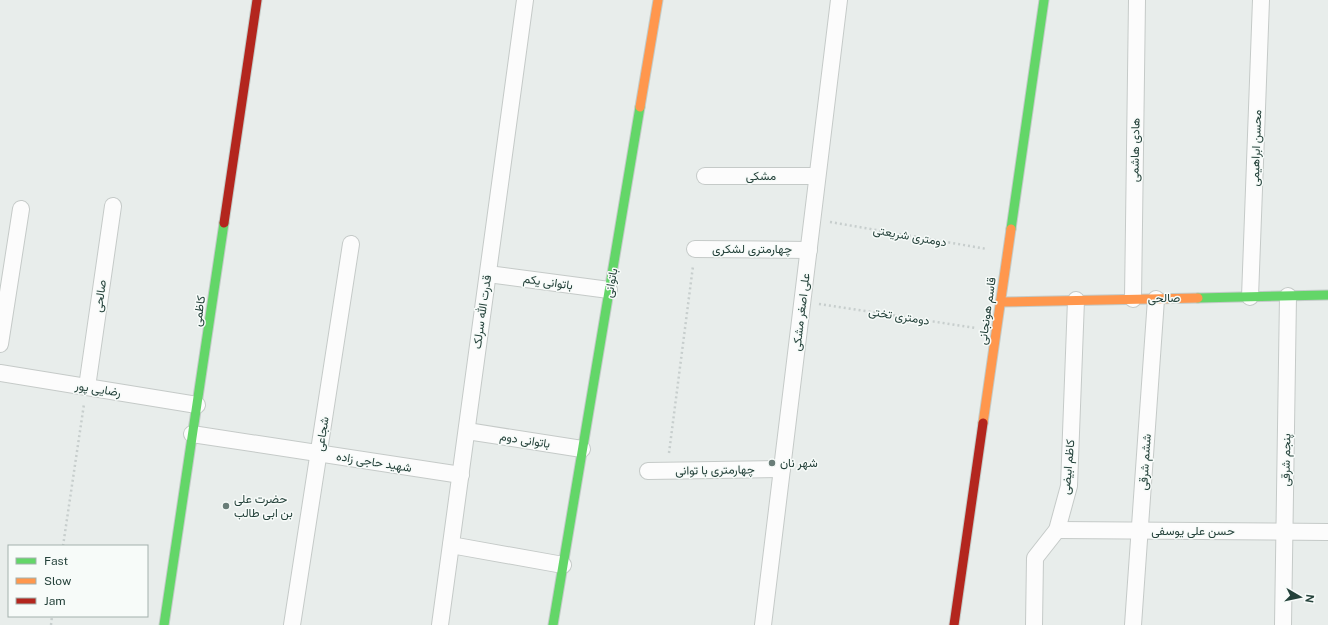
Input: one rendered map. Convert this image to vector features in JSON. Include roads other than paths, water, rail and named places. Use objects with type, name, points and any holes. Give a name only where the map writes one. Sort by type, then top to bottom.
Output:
[{"type":"street","name":"کاظمی","points":[[164,625],[257,0]]},
{"type":"street","name":"قدرت الله سرلک","points":[[440,625],[525,0]]},
{"type":"street","name":"باتوانی","points":[[553,625],[658,0]]},
{"type":"street","name":"علی اصغر مشکی","points":[[763,625],[839,0]]},
{"type":"street","name":"قاسم هونجانی","points":[[954,625],[1044,0]]},
{"type":"street","name":"هادی هاشمی","points":[[1133,299],[1137,0]]},
{"type":"street","name":"محسن ابراهیمی","points":[[1250,296],[1261,0]]},
{"type":"street","name":"مشکی","points":[[705,176],[817,176]]},
{"type":"street","name":"صالحی","points":[[87,387],[113,206]]},
{"type":"street","points":[[0,344],[21,209]]},
{"type":"street","name":"شجاعی","points":[[292,625],[351,244]]},
{"type":"street","name":"چهارمتری لشکری","points":[[695,249],[809,250]]},
{"type":"street","name":"باتوانی یکم","points":[[488,274],[609,290]]},
{"type":"street","name":"صالحی","points":[[1000,302],[1328,295]]},
{"type":"street","name":"پنجم شرقی","points":[[1283,625],[1288,296]]},
{"type":"street","name":"ششم شرقی","points":[[1133,625],[1141,530],[1156,299]]},
{"type":"street","name":"کاظم ابیضی","points":[[1034,625],[1035,558],[1057,530],[1069,486],[1076,300]]},
{"type":"street","name":"رضایی پور","points":[[0,373],[197,405]]},
{"type":"street","name":"باتوانی دوم","points":[[467,431],[582,449]]},
{"type":"street","name":"شهید حاجی زاده","points":[[192,434],[460,475]]},
{"type":"street","name":"چهارمتری با توانی","points":[[648,471],[782,469]]},
{"type":"street","name":"حسن علی یوسفی","points":[[1057,530],[1328,532]]},
{"type":"street","points":[[451,545],[563,565]]},
{"type":"place","name":"شهر نان","points":[[772,463]]},
{"type":"place","name":"حضرت علی بن ابی طالب","points":[[226,506]]}]
